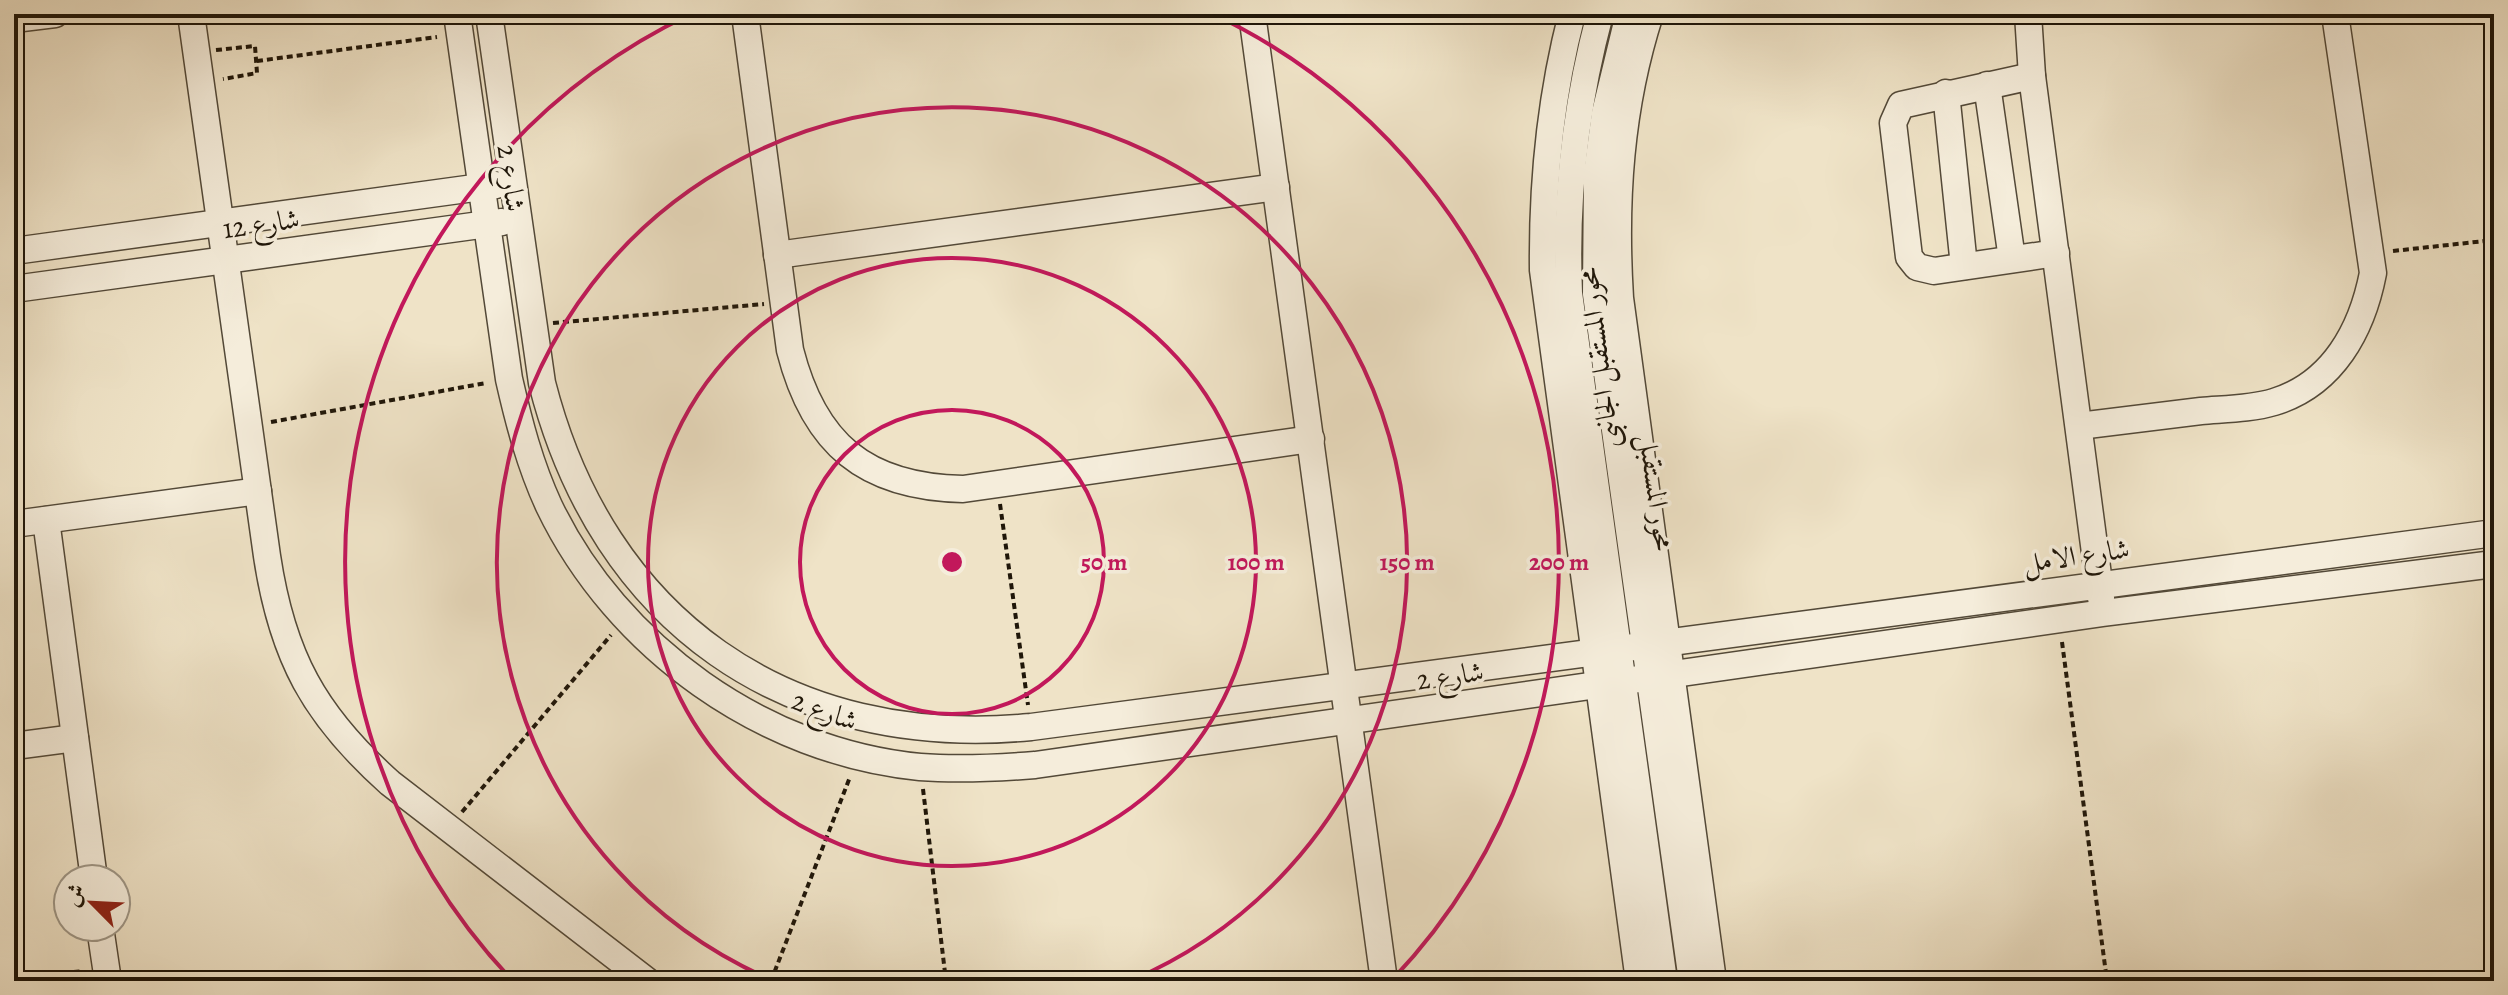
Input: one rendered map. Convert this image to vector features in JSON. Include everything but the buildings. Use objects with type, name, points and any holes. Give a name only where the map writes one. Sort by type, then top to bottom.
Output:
[{"type":"street","points":[[14,19],[55,14]]},
{"type":"street","points":[[191,14],[275,609],[292,659],[317,706],[351,747],[449,828],[647,981]]},
{"type":"street","name":"شارع 2","points":[[489,14],[531,325],[554,429],[577,487],[617,555],[681,624],[758,678],[845,714],[937,731],[1031,727],[1657,646]]},
{"type":"street","points":[[745,14],[777,255],[800,390],[819,426],[848,455],[883,476],[922,488],[963,489],[1311,439]]},
{"type":"street","points":[[1252,14],[1384,981]]},
{"type":"street","name":"محور المستقبل الجانبى","points":[[1572,14],[1548,129],[1542,199],[1543,270],[1607,653]]},
{"type":"street","points":[[1600,14],[1575,124],[1567,237],[1569,293],[1639,981]]},
{"type":"street","name":"محور المستقبل","points":[[1629,14],[1605,113],[1594,233],[1596,294],[1657,646]]},
{"type":"street","name":"محور المستقبل الجانبى","points":[[1650,14],[1626,108],[1618,171],[1616,235],[1620,298],[1661,678],[1713,981]]},
{"type":"street","points":[[2028,14],[2032,76],[2103,613]]},
{"type":"street","points":[[2079,426],[2273,403],[2304,388],[2331,366],[2352,339],[2366,307],[2373,273],[2335,14]]},
{"type":"street","name":"شارع 2","points":[[458,24],[509,379],[519,423],[550,507],[588,571],[625,617],[658,650],[731,704],[814,743],[858,756],[920,767],[978,769],[1035,765],[1661,678]]},
{"type":"street","points":[[2032,76],[1901,105],[1893,123],[1909,257],[1924,270],[2056,253]]},
{"type":"street","points":[[1987,85],[2012,259]]},
{"type":"street","points":[[1946,93],[1964,266]]},
{"type":"street","name":"شارع 12","points":[[14,251],[512,183]]},
{"type":"street","points":[[777,255],[1276,187]]},
{"type":"street","name":"شارع 12","points":[[14,289],[517,220]]},
{"type":"street","points":[[14,524],[258,491]]},
{"type":"street","points":[[46,520],[92,863]]},
{"type":"street","name":"شارع الامل","points":[[1657,646],[2099,583],[2494,533]]},
{"type":"street","points":[[1692,981],[1661,678],[2103,613],[2494,564]]},
{"type":"street","points":[[1611,684],[1664,981]]},
{"type":"street","points":[[14,746],[75,738]]},
{"type":"street","points":[[102,943],[107,975]]},
{"type":"path","points":[[257,61],[458,24]]},
{"type":"path","points":[[197,53],[252,44],[257,61],[257,73],[201,83]]},
{"type":"path","points":[[2370,253],[2494,240]]},
{"type":"path","points":[[531,325],[784,302]]},
{"type":"path","points":[[249,426],[509,379]]},
{"type":"path","points":[[997,484],[1031,727]]},
{"type":"path","points":[[449,828],[625,617]]},
{"type":"path","points":[[2059,620],[2107,981]]},
{"type":"path","points":[[771,981],[858,756]]},
{"type":"path","points":[[920,767],[946,981]]},
{"type":"path","points":[[14,979],[107,975]]}]
